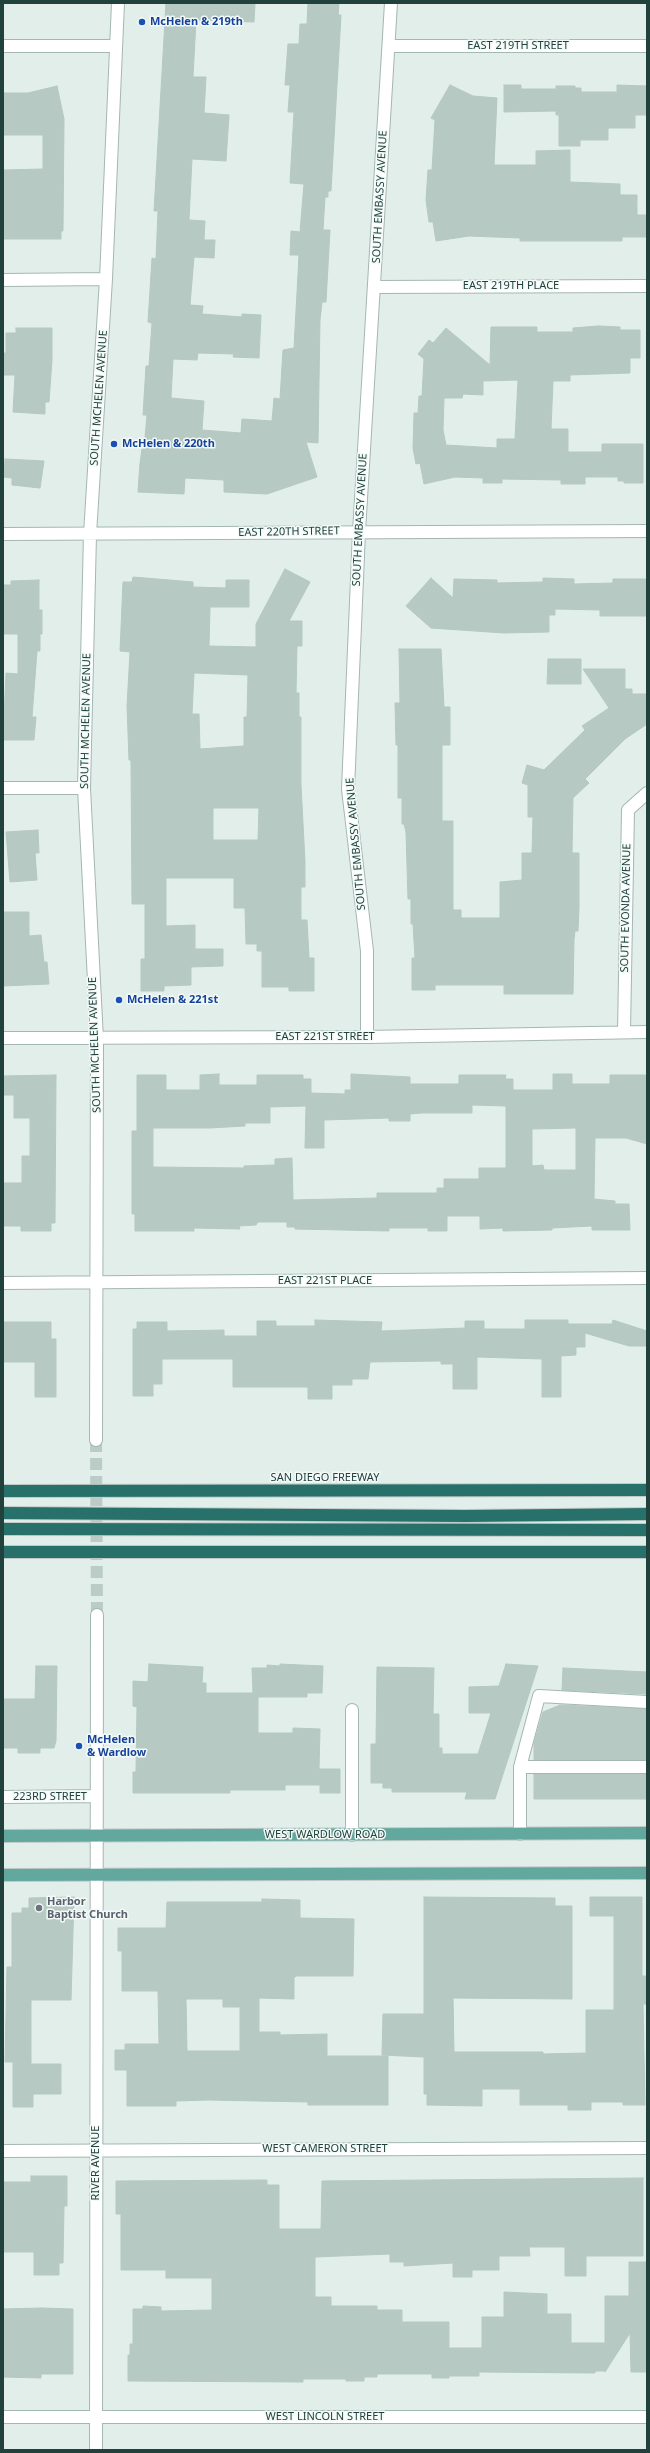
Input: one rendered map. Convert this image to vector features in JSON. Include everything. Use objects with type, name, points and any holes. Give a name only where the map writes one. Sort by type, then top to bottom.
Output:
[{"type":"highway","name":"SAN DIEGO FREEWAY","points":[[3,1491],[647,1490]]},
{"type":"highway","points":[[3,1513],[466,1516],[647,1514]]},
{"type":"highway","points":[[3,1529],[647,1530]]},
{"type":"highway","points":[[3,1552],[647,1552]]},
{"type":"main road","name":"WEST WARDLOW ROAD","points":[[3,1836],[647,1833]]},
{"type":"main road","points":[[3,1875],[647,1873]]},
{"type":"street","name":"SOUTH MCHELEN AVENUE","points":[[96,1440],[98,1282],[97,1039],[84,788],[90,534],[106,280],[118,3]]},
{"type":"street","name":"SOUTH EMBASSY AVENUE","points":[[367,1037],[367,951],[348,789],[359,532],[391,3]]},
{"type":"street","points":[[3,46],[116,46]]},
{"type":"street","name":"EAST 219TH STREET","points":[[389,46],[647,46]]},
{"type":"street","points":[[3,280],[106,280]]},
{"type":"street","name":"EAST 219TH PLACE","points":[[374,286],[647,286]]},
{"type":"street","name":"EAST 220TH STREET","points":[[3,534],[647,531]]},
{"type":"street","points":[[3,788],[84,788]]},
{"type":"street","name":"SOUTH EVONDA AVENUE","points":[[624,1031],[628,810],[647,794]]},
{"type":"street","name":"EAST 221ST STREET","points":[[3,1038],[97,1039],[367,1037],[624,1031],[647,1032]]},
{"type":"street","name":"EAST 221ST PLACE","points":[[3,1282],[647,1278]]},
{"type":"street","points":[[96,1875],[97,1615]]},
{"type":"street","points":[[520,1834],[520,1767],[539,1696],[647,1702]]},
{"type":"street","points":[[352,1710],[352,1835]]},
{"type":"street","points":[[520,1767],[647,1767]]},
{"type":"street","name":"223RD STREET","points":[[3,1797],[97,1796]]},
{"type":"street","name":"RIVER AVENUE","points":[[96,1875],[96,2450]]},
{"type":"street","name":"WEST CAMERON STREET","points":[[3,2151],[647,2148]]},
{"type":"street","name":"WEST LINCOLN STREET","points":[[3,2417],[647,2417]]},
{"type":"building","points":[[166,3],[255,3],[254,22],[196,20],[193,77],[206,77],[204,113],[229,115],[226,161],[192,159],[189,220],[205,221],[204,240],[215,240],[214,258],[194,257],[190,305],[203,306],[202,314],[242,317],[242,314],[261,315],[259,358],[233,357],[234,354],[198,353],[197,360],[173,359],[171,398],[204,401],[202,430],[241,433],[242,419],[272,421],[274,398],[280,399],[283,350],[294,348],[299,255],[290,255],[291,231],[300,232],[304,184],[290,183],[294,112],[288,112],[290,85],[285,85],[288,44],[299,44],[300,24],[307,24],[308,3],[339,3],[338,15],[341,15],[331,191],[328,191],[328,197],[325,197],[323,230],[330,230],[326,302],[322,302],[320,320],[318,443],[306,442],[317,477],[267,494],[224,492],[224,480],[185,478],[184,494],[138,492],[140,463],[142,449],[144,449],[147,415],[143,415],[146,366],[149,366],[152,323],[148,322],[152,258],[156,259],[158,211],[154,211]]},
{"type":"building","points":[[450,85],[473,96],[497,98],[494,165],[536,165],[536,151],[570,150],[570,182],[620,184],[620,195],[637,195],[637,215],[647,215],[647,237],[622,237],[622,241],[520,241],[520,238],[469,236],[436,241],[433,222],[429,222],[426,200],[428,170],[432,170],[435,120],[431,118]]},
{"type":"building","points":[[504,85],[521,85],[521,89],[556,89],[556,86],[575,86],[575,88],[581,88],[581,92],[617,92],[617,85],[647,86],[647,115],[635,115],[635,128],[608,128],[608,140],[580,140],[580,146],[559,146],[559,115],[556,115],[556,111],[504,112]]},
{"type":"building","points":[[57,86],[64,119],[63,231],[61,231],[61,239],[3,239],[3,170],[43,169],[43,135],[3,135],[3,93],[28,93]]},
{"type":"building","points":[[598,326],[620,327],[620,330],[640,330],[640,358],[630,358],[630,373],[570,375],[570,381],[553,381],[551,429],[568,429],[568,452],[602,452],[602,444],[643,444],[643,483],[624,483],[624,481],[618,481],[618,477],[585,477],[585,484],[561,484],[561,480],[502,479],[502,483],[483,483],[483,478],[455,477],[424,484],[420,463],[416,464],[413,448],[414,413],[418,413],[419,396],[422,396],[424,359],[418,354],[429,340],[433,343],[446,328],[490,365],[491,327],[537,327],[537,332],[573,332],[573,328]],"holes":[[[518,380],[515,439],[497,439],[497,448],[446,445],[443,430],[444,398],[462,398],[463,394],[483,395],[483,381]]]},
{"type":"building","points":[[16,328],[52,328],[52,360],[49,402],[45,402],[45,414],[13,412],[15,375],[3,375],[3,353],[6,353],[6,333],[16,333]]},
{"type":"building","points":[[5,459],[44,461],[40,488],[12,485],[12,478],[4,477]]},
{"type":"building","points":[[285,569],[310,582],[289,621],[302,621],[302,646],[297,646],[296,693],[299,693],[299,717],[301,717],[301,785],[305,862],[305,887],[301,887],[301,920],[307,920],[309,958],[314,958],[314,991],[289,991],[289,987],[262,987],[262,951],[257,951],[257,944],[246,944],[245,908],[234,908],[234,878],[166,878],[166,926],[195,925],[195,949],[223,949],[223,966],[191,967],[191,985],[164,986],[164,991],[141,991],[141,959],[145,959],[145,904],[132,904],[131,760],[129,760],[127,706],[130,652],[120,651],[123,582],[132,582],[133,577],[193,582],[193,587],[226,588],[226,580],[249,580],[249,607],[210,607],[209,646],[256,647],[256,624]],"holes":[[[194,673],[248,675],[247,717],[244,717],[244,746],[200,749],[199,714],[192,714]],[[213,808],[259,808],[258,840],[213,840]]]},
{"type":"building","points":[[431,578],[453,598],[454,579],[497,580],[497,583],[543,582],[543,578],[574,579],[574,584],[613,583],[613,579],[647,579],[647,616],[600,616],[600,610],[555,609],[555,615],[549,615],[549,632],[504,633],[431,628],[406,606]]},
{"type":"building","points":[[39,580],[39,610],[42,610],[42,634],[40,634],[40,651],[37,651],[32,717],[36,717],[34,740],[3,740],[6,673],[18,674],[18,634],[3,634],[3,585],[11,585],[11,581]]},
{"type":"building","points":[[399,649],[441,649],[444,707],[450,707],[450,745],[442,745],[442,821],[453,821],[453,910],[461,910],[461,918],[500,918],[500,882],[522,880],[522,853],[532,853],[533,817],[528,817],[528,785],[522,783],[527,765],[544,770],[585,730],[582,726],[609,708],[583,669],[625,669],[625,689],[632,689],[632,694],[647,694],[647,724],[625,739],[585,779],[589,783],[573,798],[572,853],[579,853],[579,908],[578,931],[575,931],[574,939],[573,994],[504,994],[504,985],[435,985],[435,990],[412,990],[412,958],[415,958],[413,924],[411,924],[411,899],[408,899],[406,832],[404,824],[402,824],[402,798],[398,798],[398,745],[396,745],[395,703],[400,703]]},
{"type":"building","points":[[548,659],[581,659],[581,684],[547,684]]},
{"type":"building","points":[[38,830],[39,853],[35,853],[37,880],[10,882],[6,832]]},
{"type":"building","points":[[3,912],[29,912],[29,936],[41,935],[44,962],[47,962],[49,984],[3,986]]},
{"type":"building","points":[[219,1074],[219,1085],[257,1085],[257,1075],[303,1075],[303,1079],[311,1079],[311,1093],[345,1094],[345,1090],[351,1090],[351,1074],[410,1077],[410,1084],[459,1084],[459,1075],[506,1075],[505,1079],[513,1079],[513,1090],[553,1090],[553,1074],[572,1074],[572,1084],[610,1084],[610,1075],[647,1075],[647,1144],[626,1138],[595,1138],[594,1199],[615,1201],[615,1204],[629,1204],[630,1230],[592,1230],[592,1226],[552,1228],[552,1230],[503,1231],[503,1228],[480,1229],[480,1216],[447,1216],[447,1231],[428,1231],[428,1228],[389,1228],[389,1231],[295,1229],[295,1227],[287,1227],[287,1222],[258,1222],[256,1225],[239,1226],[240,1229],[194,1228],[194,1231],[135,1231],[135,1214],[132,1214],[132,1131],[137,1131],[137,1075],[166,1075],[166,1090],[200,1090],[200,1075]],"holes":[[[472,1105],[506,1106],[506,1168],[479,1168],[479,1179],[444,1179],[444,1188],[437,1188],[437,1193],[377,1193],[377,1198],[293,1200],[292,1158],[275,1159],[275,1165],[244,1166],[244,1168],[153,1167],[153,1128],[210,1128],[245,1126],[245,1123],[270,1123],[270,1107],[306,1106],[305,1148],[324,1148],[324,1120],[389,1118],[389,1121],[410,1121],[410,1114],[472,1113]],[[576,1128],[576,1170],[544,1170],[543,1165],[532,1166],[532,1129]]]},
{"type":"building","points":[[56,1075],[55,1223],[51,1223],[51,1231],[21,1231],[21,1226],[3,1226],[3,1183],[22,1183],[22,1156],[30,1156],[30,1118],[14,1118],[14,1095],[3,1095],[3,1076]]},
{"type":"building","points":[[315,1320],[382,1322],[381,1331],[465,1328],[465,1321],[484,1321],[484,1329],[525,1329],[525,1320],[568,1320],[568,1324],[612,1324],[613,1320],[647,1331],[647,1346],[629,1346],[585,1333],[585,1347],[576,1347],[576,1355],[561,1356],[561,1397],[542,1397],[542,1359],[477,1357],[477,1389],[453,1389],[453,1364],[441,1364],[441,1361],[370,1362],[368,1379],[352,1379],[352,1385],[332,1385],[332,1399],[308,1399],[308,1387],[233,1387],[233,1359],[162,1359],[162,1384],[153,1384],[153,1396],[133,1396],[133,1329],[137,1329],[137,1322],[167,1322],[167,1331],[224,1330],[224,1336],[257,1336],[257,1321],[276,1321],[276,1326],[315,1326]]},
{"type":"building","points":[[3,1322],[51,1322],[51,1339],[56,1339],[56,1397],[35,1397],[35,1362],[3,1362]]},
{"type":"building","points":[[149,1664],[203,1667],[202,1683],[206,1683],[206,1693],[253,1693],[252,1668],[267,1668],[267,1665],[280,1666],[280,1664],[323,1666],[322,1693],[307,1693],[307,1697],[258,1697],[258,1733],[293,1733],[293,1728],[320,1729],[319,1769],[340,1769],[340,1793],[320,1793],[320,1785],[285,1785],[285,1790],[230,1790],[230,1793],[133,1793],[133,1772],[136,1772],[137,1707],[133,1706],[133,1681],[148,1682]]},
{"type":"building","points":[[506,1664],[538,1666],[495,1799],[465,1799],[467,1792],[392,1792],[392,1788],[383,1788],[383,1783],[371,1783],[371,1744],[376,1744],[377,1667],[434,1668],[433,1714],[439,1714],[439,1748],[442,1748],[442,1754],[478,1754],[491,1713],[469,1713],[469,1687],[499,1686]]},
{"type":"building","points":[[36,1666],[57,1666],[56,1741],[54,1748],[40,1748],[40,1753],[18,1753],[18,1748],[3,1748],[3,1699],[35,1699]]},
{"type":"building","points":[[563,1668],[647,1672],[647,1694],[562,1690]]},
{"type":"building","points":[[560,1705],[647,1709],[647,1760],[534,1760],[534,1743],[543,1712]]},
{"type":"building","points":[[534,1774],[647,1774],[647,1799],[534,1799]]},
{"type":"building","points":[[74,1897],[71,2000],[31,2000],[31,2064],[61,2064],[61,2094],[33,2094],[33,2107],[13,2107],[13,2062],[5,2062],[7,1967],[12,1967],[12,1913],[22,1913],[22,1908],[29,1908],[29,1898]]},
{"type":"building","points":[[424,1897],[555,1898],[555,1906],[572,1906],[572,1999],[453,1998],[454,2052],[543,2052],[543,2054],[586,2053],[586,2010],[614,2010],[614,1916],[590,1916],[590,1897],[642,1897],[642,1976],[647,1976],[647,2004],[643,2004],[645,2105],[623,2105],[623,2102],[591,2102],[591,2110],[568,2110],[568,2105],[520,2105],[520,2089],[482,2089],[482,2106],[427,2105],[427,2094],[424,2094],[424,2057],[382,2055],[383,2014],[424,2014]]},
{"type":"building","points":[[262,1899],[300,1900],[300,1918],[354,1919],[353,1976],[296,1976],[294,1978],[294,1999],[259,1998],[259,2032],[280,2032],[280,2035],[327,2034],[327,2056],[388,2056],[388,2105],[308,2105],[308,2102],[208,2100],[176,2101],[176,2106],[127,2106],[127,2070],[115,2070],[115,2050],[125,2050],[125,2044],[159,2044],[158,1991],[122,1991],[122,1951],[118,1951],[118,1928],[166,1928],[167,1902],[262,1902]],"holes":[[[186,1999],[223,1999],[223,2007],[240,2007],[240,2051],[187,2051]]]},
{"type":"building","points":[[31,2176],[67,2176],[67,2206],[64,2206],[63,2263],[59,2263],[59,2275],[34,2275],[34,2252],[3,2252],[3,2182],[31,2182]]},
{"type":"building","points":[[643,2178],[643,2256],[586,2256],[586,2276],[565,2276],[565,2247],[529,2247],[530,2256],[499,2256],[499,2270],[472,2270],[472,2277],[453,2277],[453,2263],[404,2266],[404,2262],[390,2262],[390,2254],[315,2257],[315,2297],[331,2297],[331,2306],[377,2306],[377,2310],[402,2310],[402,2322],[449,2322],[449,2348],[482,2348],[482,2317],[504,2317],[504,2292],[547,2294],[547,2314],[571,2314],[571,2343],[605,2343],[605,2296],[629,2296],[629,2262],[646,2262],[647,2372],[631,2372],[630,2333],[605,2372],[595,2371],[595,2373],[479,2372],[479,2376],[449,2376],[449,2378],[432,2378],[432,2374],[377,2374],[377,2377],[364,2377],[364,2381],[346,2381],[346,2379],[303,2379],[303,2382],[128,2381],[128,2355],[130,2355],[130,2344],[133,2344],[133,2309],[143,2309],[143,2306],[161,2307],[161,2311],[212,2310],[212,2278],[166,2278],[166,2270],[121,2270],[121,2214],[116,2214],[116,2181],[267,2180],[267,2185],[279,2185],[279,2229],[321,2229],[322,2181]]},
{"type":"building","points":[[3,2309],[73,2309],[73,2374],[41,2374],[41,2378],[3,2377]]},
{"type":"tunnel","points":[[96,1440],[97,1615]]},
{"type":"place","name":"McHelen & 219th","points":[[142,22]]},
{"type":"place","name":"McHelen & 220th","points":[[114,444]]},
{"type":"place","name":"McHelen & 221st","points":[[119,1000]]},
{"type":"place","name":"McHelen & Wardlow","points":[[79,1746]]},
{"type":"place","name":"Harbor Baptist Church","points":[[39,1908]]}]
